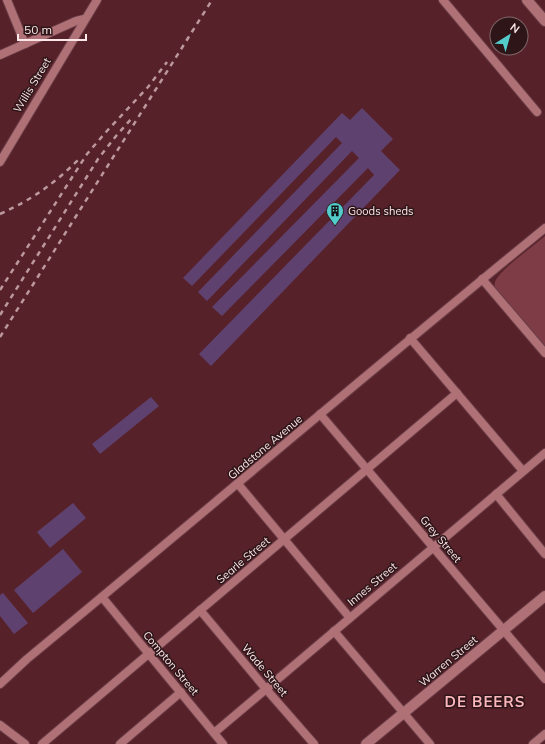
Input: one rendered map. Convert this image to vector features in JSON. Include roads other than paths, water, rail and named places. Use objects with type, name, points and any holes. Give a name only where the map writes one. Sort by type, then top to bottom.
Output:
[{"type":"street","points":[[7,0],[25,44]]},
{"type":"street","name":"Willis Street","points":[[0,162],[84,19],[97,0]]},
{"type":"street","points":[[443,0],[537,112]]},
{"type":"street","points":[[527,0],[545,21]]},
{"type":"street","points":[[0,55],[76,21],[84,19]]},
{"type":"street","name":"Gladstone Avenue","points":[[0,684],[27,659],[238,484],[410,338],[545,228]]},
{"type":"street","points":[[482,279],[545,354]]},
{"type":"street","points":[[410,338],[458,393],[523,472]]},
{"type":"street","name":"Searle Street","points":[[42,744],[458,393]]},
{"type":"street","name":"Grey Street","points":[[320,414],[545,679]]},
{"type":"street","name":"Innes Street","points":[[214,733],[545,453]]},
{"type":"street","points":[[238,484],[350,618]]},
{"type":"street","points":[[496,494],[545,554]]},
{"type":"street","name":"Warren Street","points":[[366,744],[545,596]]},
{"type":"street","name":"Compton Street","points":[[102,597],[223,744]]},
{"type":"street","name":"Wade Street","points":[[200,610],[314,744]]},
{"type":"street","points":[[334,631],[430,744]]},
{"type":"street","points":[[120,744],[181,692]]},
{"type":"street","points":[[0,725],[25,744]]},
{"type":"street","points":[[533,744],[545,734]]},
{"type":"railway","points":[[0,337],[212,0]]},
{"type":"railway","points":[[0,290],[87,154],[148,87],[167,62]]},
{"type":"railway","points":[[0,315],[98,159],[132,118]]},
{"type":"railway","points":[[0,214],[33,197],[61,176],[80,158]]},
{"type":"place","name":"Goods sheds","points":[[335,226]]},
{"type":"district","name":"DE BEERS","points":[[485,701]]}]
